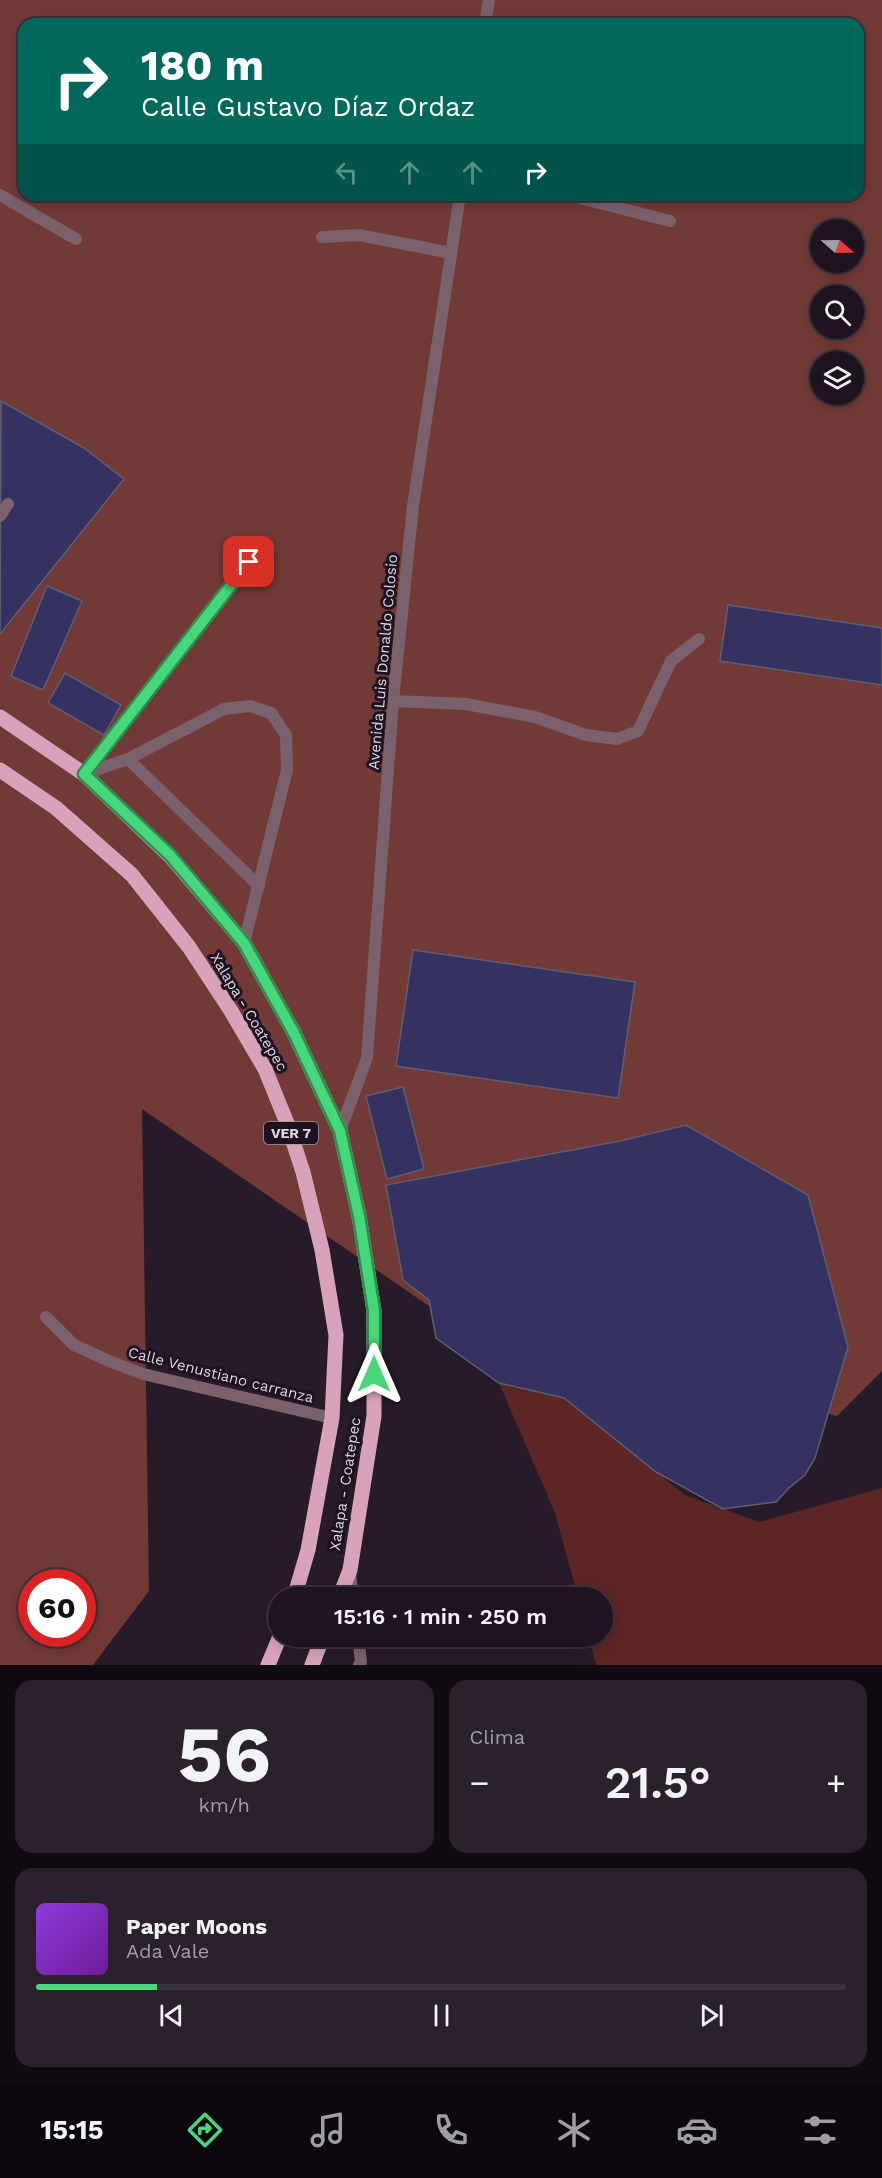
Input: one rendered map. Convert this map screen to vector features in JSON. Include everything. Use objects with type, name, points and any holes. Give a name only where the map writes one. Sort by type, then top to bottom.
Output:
[{"type":"main road","name":"Xalapa - Coatepec","points":[[0,717],[84,774],[170,855],[244,943],[294,1033],[340,1131],[359,1216],[374,1311],[374,1416],[350,1570],[343,1587]]},
{"type":"main road","name":"Xalapa - Coatepec","points":[[0,770],[56,808],[132,875],[189,947],[231,1011],[265,1069],[287,1123],[303,1173],[322,1250],[336,1335],[332,1418],[308,1550],[297,1587]]},
{"type":"main road","points":[[268,1665],[275,1647]]},
{"type":"main road","points":[[312,1665],[319,1647]]},
{"type":"street","points":[[486,18],[489,0]]},
{"type":"street","points":[[0,195],[76,239]]},
{"type":"street","name":"Avenida Luis Donaldo Colosio","points":[[340,1131],[367,1058],[393,701],[413,506],[459,201]]},
{"type":"street","points":[[592,201],[670,221]]},
{"type":"street","points":[[322,237],[359,235],[451,253]]},
{"type":"street","points":[[0,516],[8,504]]},
{"type":"street","points":[[84,774],[249,562]]},
{"type":"street","points":[[393,701],[466,704],[535,717],[586,735],[617,739],[638,731],[671,661],[699,639]]},
{"type":"street","points":[[84,774],[128,759],[224,709],[250,706],[271,713],[286,735],[287,770],[244,943]]},
{"type":"street","points":[[128,759],[259,886]]},
{"type":"street","name":"Calle Venustiano carranza","points":[[46,1317],[74,1345],[143,1374],[332,1418]]},
{"type":"street","points":[[350,1570],[352,1587]]},
{"type":"street","points":[[359,1647],[361,1662],[359,1665]]},
{"type":"shaded area","points":[[0,0],[882,0],[882,1371],[837,1416],[429,1306],[142,1109],[149,1591],[93,1665],[0,1665]]},
{"type":"shaded area","points":[[499,1383],[564,1398],[685,1495],[759,1522],[882,1488],[882,1665],[596,1665],[592,1647],[613,1647],[613,1587],[575,1587],[555,1513]]},
{"type":"building","points":[[1,401],[84,448],[124,479],[0,634]]},
{"type":"building","points":[[47,586],[82,601],[43,690],[11,676]]},
{"type":"building","points":[[728,605],[882,628],[882,685],[720,661]]},
{"type":"building","points":[[65,673],[121,705],[104,735],[48,703]]},
{"type":"building","points":[[413,950],[635,982],[618,1098],[396,1066]]},
{"type":"building","points":[[403,1087],[424,1169],[387,1179],[366,1096]]},
{"type":"building","points":[[686,1125],[808,1195],[848,1347],[815,1458],[805,1475],[776,1502],[723,1509],[656,1472],[564,1398],[499,1383],[436,1338],[429,1300],[403,1280],[386,1185],[620,1141]]},
{"type":"route","points":[[249,562],[84,774],[170,855],[244,943],[294,1033],[340,1131],[359,1216],[374,1311],[374,1374]]}]
